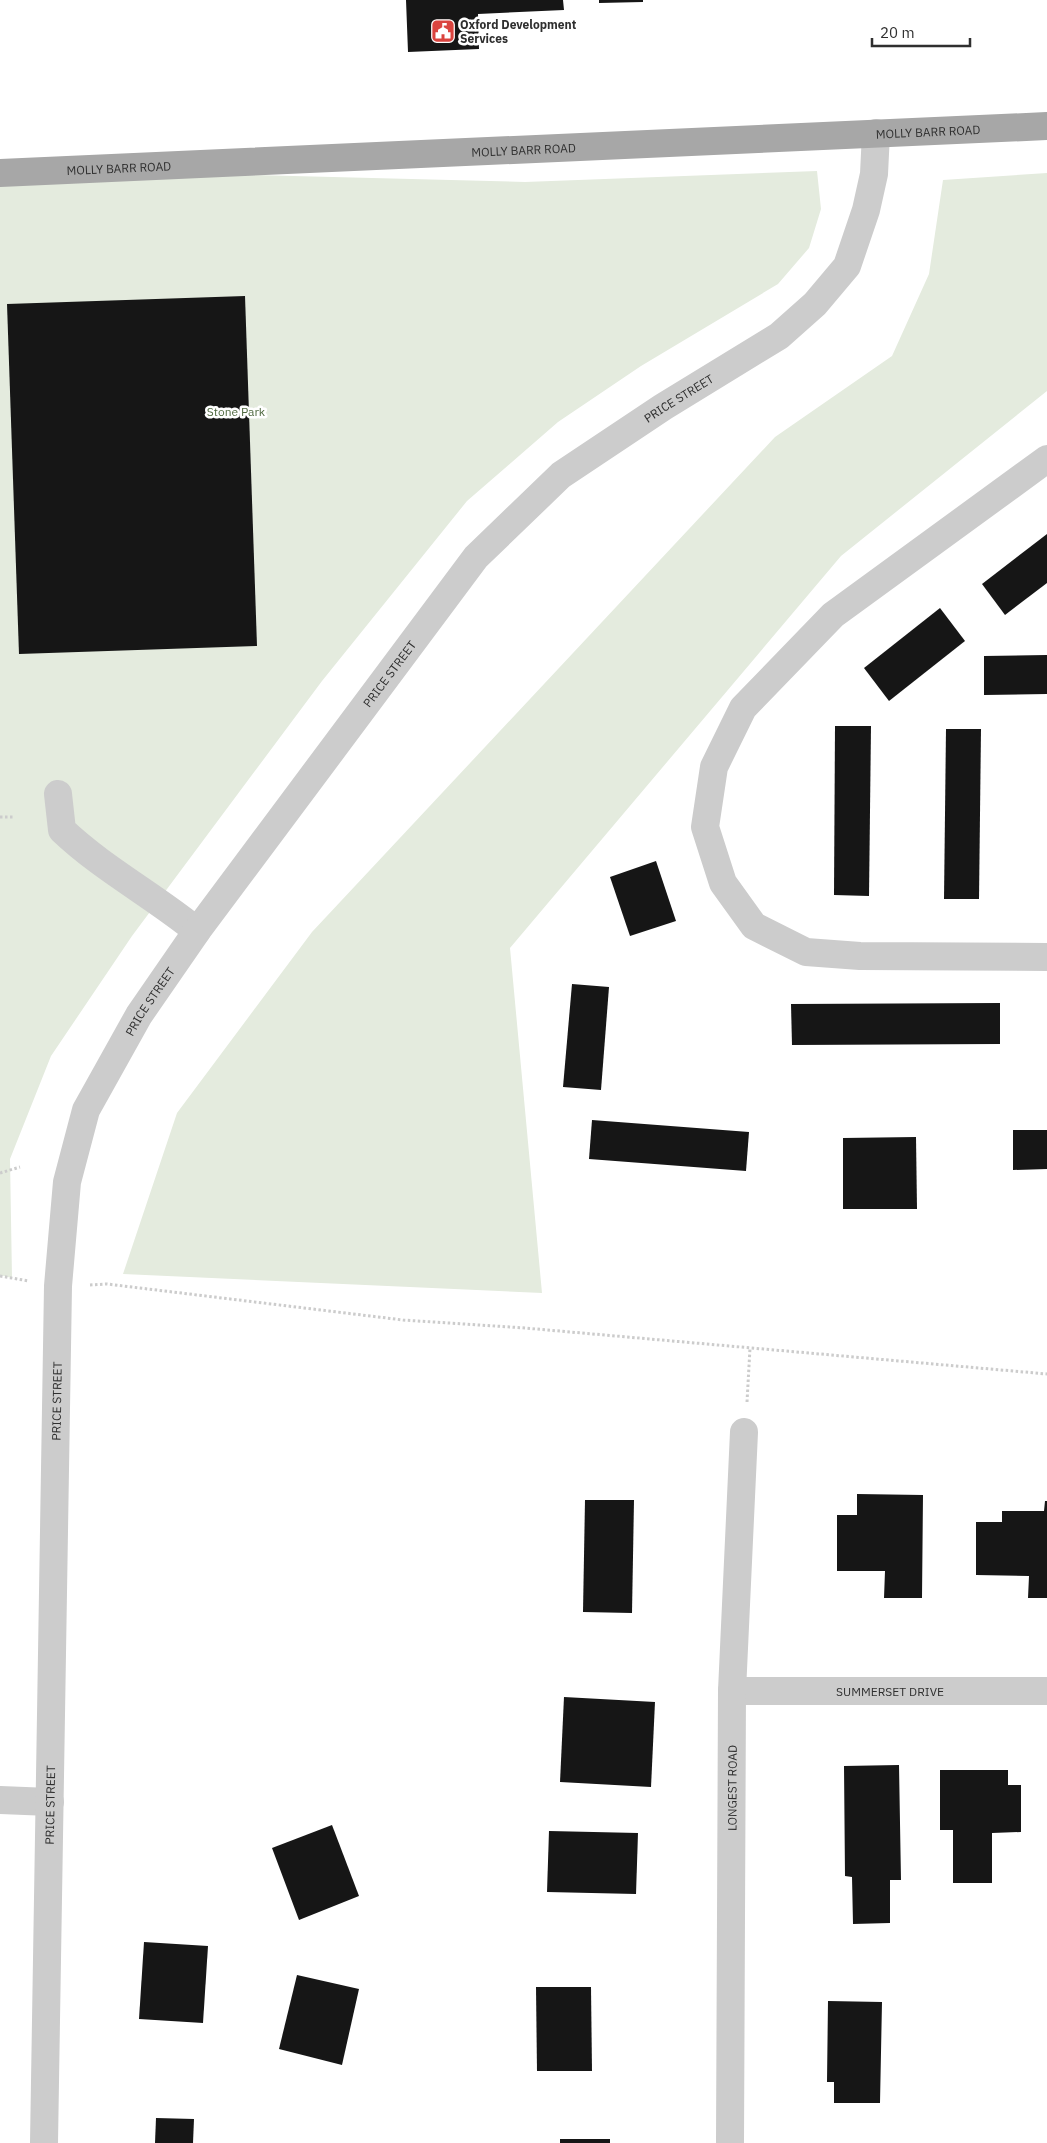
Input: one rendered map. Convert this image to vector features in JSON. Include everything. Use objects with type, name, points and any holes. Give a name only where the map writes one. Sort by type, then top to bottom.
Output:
[{"type":"main road","name":"MOLLY BARR ROAD","points":[[0,173],[1047,126]]},
{"type":"street","name":"PRICE STREET","points":[[44,2143],[58,1286],[67,1182],[86,1110],[140,1015],[197,931],[476,557],[561,475],[663,407],[779,336],[815,304],[848,266],[866,210],[874,174],[876,133]]},
{"type":"street","points":[[1047,459],[833,615],[743,708],[714,767],[706,827],[723,883],[754,926],[806,952],[860,956],[1047,957]]},
{"type":"street","points":[[58,794],[62,830],[86,853],[166,906],[197,931]]},
{"type":"street","name":"LONGEST ROAD","points":[[730,2143],[732,1691],[744,1432]]},
{"type":"street","name":"SUMMERSET DRIVE","points":[[732,1691],[1047,1691]]},
{"type":"street","points":[[0,1800],[50,1802]]},
{"type":"path","points":[[0,817],[16,817]]},
{"type":"path","points":[[0,1173],[20,1167]]},
{"type":"path","points":[[58,1286],[107,1284],[403,1320],[525,1328],[1047,1374]]},
{"type":"path","points":[[744,1432],[750,1348]]},
{"type":"green space","name":"Stone Park","points":[[53,170],[525,182],[817,171],[821,209],[809,248],[778,284],[641,366],[558,422],[467,501],[322,681],[132,936],[51,1056],[10,1159],[12,1278],[0,1275],[0,174]]},
{"type":"green space","points":[[1047,173],[1047,391],[841,556],[510,948],[542,1293],[123,1274],[177,1113],[312,932],[775,437],[892,356],[929,274],[943,180]]},
{"type":"building","name":"Oxford Development Services","points":[[406,0],[563,0],[564,10],[478,14],[479,49],[408,52]]},
{"type":"building","points":[[599,0],[643,0],[643,2],[599,3]]},
{"type":"building","points":[[245,296],[257,646],[19,654],[7,304]]},
{"type":"building","points":[[1047,534],[1047,583],[1005,615],[982,584]]},
{"type":"building","points":[[940,608],[965,641],[889,701],[864,668]]},
{"type":"building","points":[[1047,655],[1047,694],[984,695],[984,656]]},
{"type":"building","points":[[835,726],[871,726],[869,896],[834,895]]},
{"type":"building","points":[[946,729],[981,729],[979,899],[944,899]]},
{"type":"building","points":[[656,861],[676,921],[630,936],[610,877]]},
{"type":"building","points":[[572,984],[609,987],[601,1090],[563,1087]]},
{"type":"building","points":[[1000,1003],[1000,1044],[792,1045],[791,1004]]},
{"type":"building","points":[[592,1120],[749,1132],[746,1171],[589,1159]]},
{"type":"building","points":[[1013,1130],[1047,1130],[1047,1169],[1013,1170]]},
{"type":"building","points":[[916,1137],[917,1209],[843,1209],[843,1138]]},
{"type":"building","points":[[857,1494],[923,1495],[922,1598],[884,1598],[885,1571],[837,1571],[837,1515],[857,1515]]},
{"type":"building","points":[[585,1500],[634,1500],[632,1613],[583,1612]]},
{"type":"building","points":[[1045,1501],[1047,1501],[1047,1598],[1028,1598],[1029,1576],[976,1575],[976,1522],[1002,1522],[1002,1511],[1044,1511]]},
{"type":"building","points":[[564,1697],[655,1702],[651,1787],[560,1782]]},
{"type":"building","points":[[899,1765],[901,1880],[890,1880],[890,1923],[853,1924],[852,1877],[845,1876],[844,1766]]},
{"type":"building","points":[[940,1770],[1008,1770],[1008,1785],[1021,1785],[1021,1832],[992,1833],[992,1883],[953,1883],[953,1830],[940,1830]]},
{"type":"building","points":[[332,1825],[359,1896],[299,1920],[272,1848]]},
{"type":"building","points":[[549,1831],[638,1833],[636,1894],[547,1892]]},
{"type":"building","points":[[144,1942],[208,1946],[203,2023],[139,2019]]},
{"type":"building","points":[[297,1975],[359,1989],[342,2065],[279,2049]]},
{"type":"building","points":[[536,1987],[591,1987],[592,2071],[537,2071]]},
{"type":"building","points":[[828,2001],[882,2002],[880,2103],[834,2103],[834,2082],[827,2082]]},
{"type":"building","points":[[156,2118],[194,2119],[193,2143],[155,2143]]},
{"type":"building","points":[[560,2139],[610,2139],[610,2143],[560,2143]]},
{"type":"place","name":"Oxford Development Services","points":[[443,31]]}]
